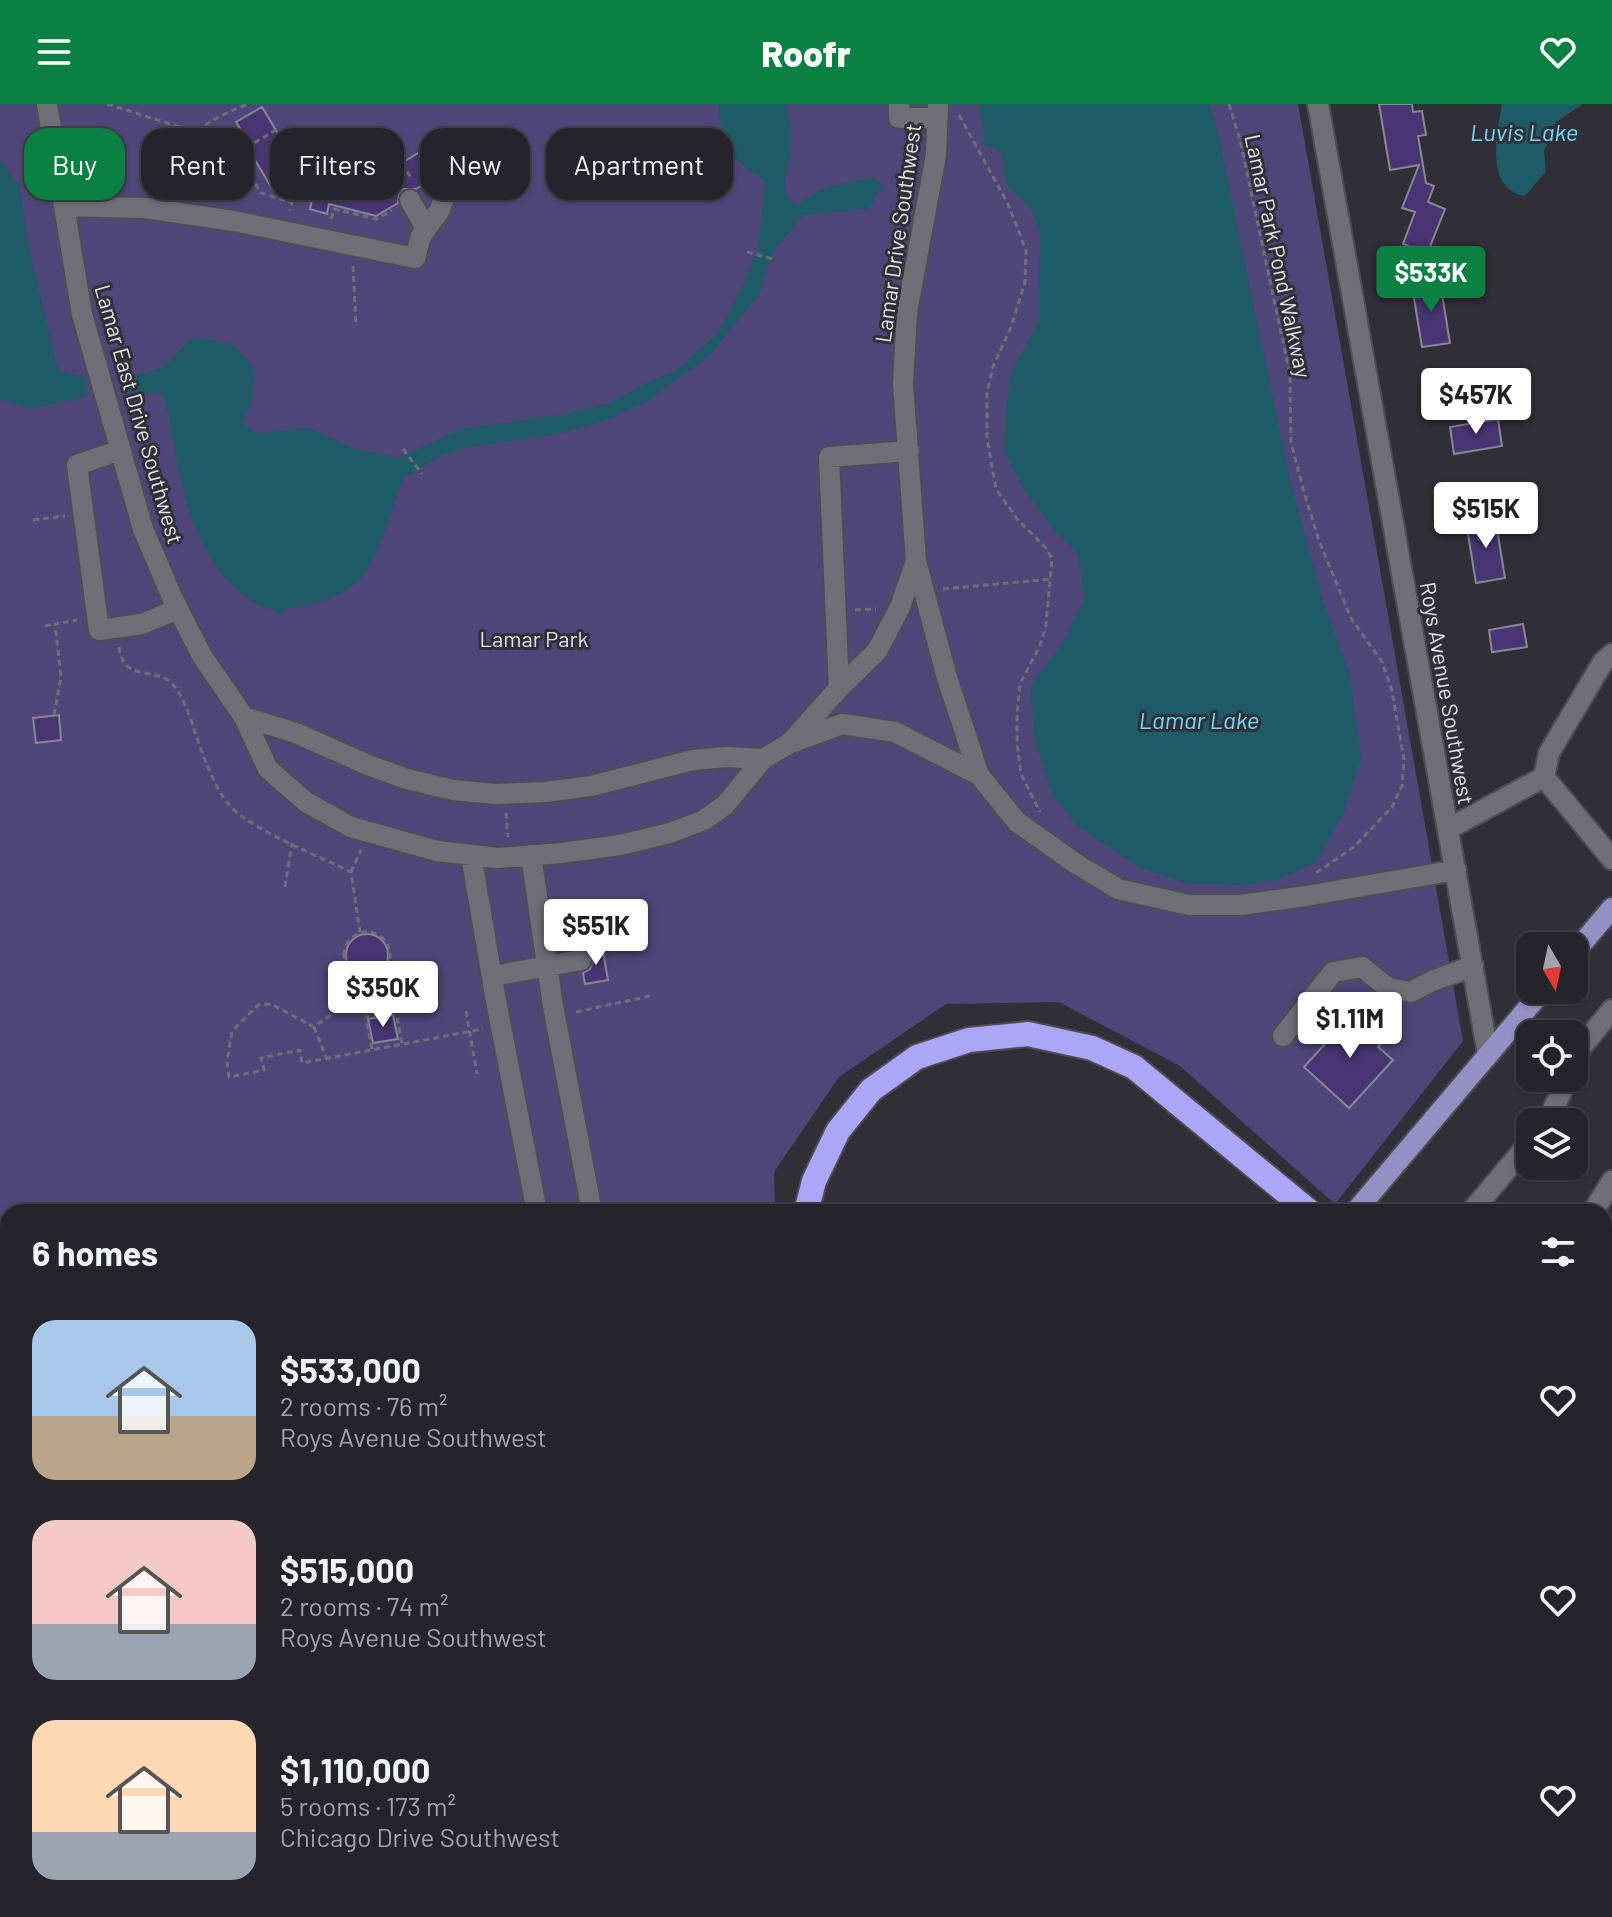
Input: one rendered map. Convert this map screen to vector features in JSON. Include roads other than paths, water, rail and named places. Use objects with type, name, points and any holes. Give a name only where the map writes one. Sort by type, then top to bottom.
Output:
[{"type":"highway","points":[[808,1204],[814,1181],[838,1131],[871,1090],[917,1057],[969,1040],[1028,1034],[1092,1048],[1134,1067],[1300,1204]]},
{"type":"main road","points":[[1588,936],[1612,908]]},
{"type":"main road","points":[[1362,1204],[1531,1004]]},
{"type":"street","name":"Lamar East Drive Southwest","points":[[47,104],[82,314],[143,529],[202,656],[244,717],[268,769],[306,802],[360,830]]},
{"type":"street","points":[[899,104],[899,118],[945,110]]},
{"type":"street","name":"Roys Avenue Southwest","points":[[1318,104],[1488,1054]]},
{"type":"street","name":"Lamar Drive Southwest","points":[[945,110],[907,312],[903,384],[916,561],[947,678],[979,775],[1017,822],[1075,863],[1118,889],[1189,905],[1240,905],[1456,870]]},
{"type":"street","points":[[410,200],[426,229]]},
{"type":"street","points":[[65,206],[145,208],[234,221],[415,258],[421,236],[440,210],[443,200]]},
{"type":"street","points":[[120,450],[77,465],[99,630],[142,624],[178,609]]},
{"type":"street","points":[[839,688],[829,457],[909,451]]},
{"type":"street","name":"Lamar Drive Southwest","points":[[360,830],[437,851],[521,856],[620,845],[670,833],[704,820],[725,805],[763,759],[790,743],[877,651],[900,607],[916,561]]},
{"type":"street","points":[[1448,829],[1544,777],[1549,753],[1603,662],[1612,654]]},
{"type":"street","points":[[244,717],[296,733],[407,779],[453,790],[545,792],[591,786],[693,760],[726,757],[763,759]]},
{"type":"street","points":[[790,743],[842,724],[895,732],[979,775]]},
{"type":"street","points":[[1544,777],[1612,859]]},
{"type":"street","points":[[471,855],[535,1204]]},
{"type":"street","points":[[521,856],[546,966],[590,1204]]},
{"type":"street","points":[[493,976],[581,960]]},
{"type":"street","points":[[1283,1036],[1333,972],[1362,967],[1388,988],[1411,992],[1473,966]]},
{"type":"street","points":[[1588,1039],[1612,1010]]},
{"type":"street","points":[[1478,1204],[1516,1159]]},
{"type":"street","points":[[1598,1204],[1612,1181]]},
{"type":"water","points":[[718,104],[786,104],[791,140],[785,191],[787,198],[797,204],[827,187],[876,177],[884,189],[879,190],[869,209],[803,215],[773,253],[759,295],[708,357],[641,405],[601,422],[558,434],[475,446],[443,455],[403,478],[372,561],[359,580],[343,592],[315,603],[285,609],[283,618],[231,584],[209,554],[189,510],[163,393],[129,394],[125,379],[164,367],[190,340],[203,338],[234,345],[255,371],[251,404],[243,423],[255,433],[308,428],[353,448],[399,458],[458,430],[569,413],[610,403],[677,370],[718,333],[744,284],[757,251],[766,181],[736,158],[733,154],[733,128],[723,128]]},
{"type":"water","name":"Lamar Lake","points":[[979,104],[1210,104],[1291,484],[1324,604],[1350,675],[1361,758],[1344,813],[1316,862],[1279,879],[1242,885],[1187,883],[1141,868],[1078,827],[1051,791],[1036,743],[1030,688],[1064,641],[1085,599],[1078,554],[1054,530],[1021,485],[1005,453],[1006,406],[1013,369],[1039,321],[1040,231],[1031,209],[1007,185],[1002,152],[985,145]]},
{"type":"water","name":"Luvis Lake","points":[[1502,104],[1583,104],[1556,122],[1544,151],[1546,171],[1525,196],[1503,183],[1498,171],[1496,144]]},
{"type":"water","points":[[0,160],[20,187],[28,244],[58,370],[86,378],[87,396],[32,409],[0,399]]},
{"type":"park label","name":"Lamar Park","points":[[534,638]]}]
